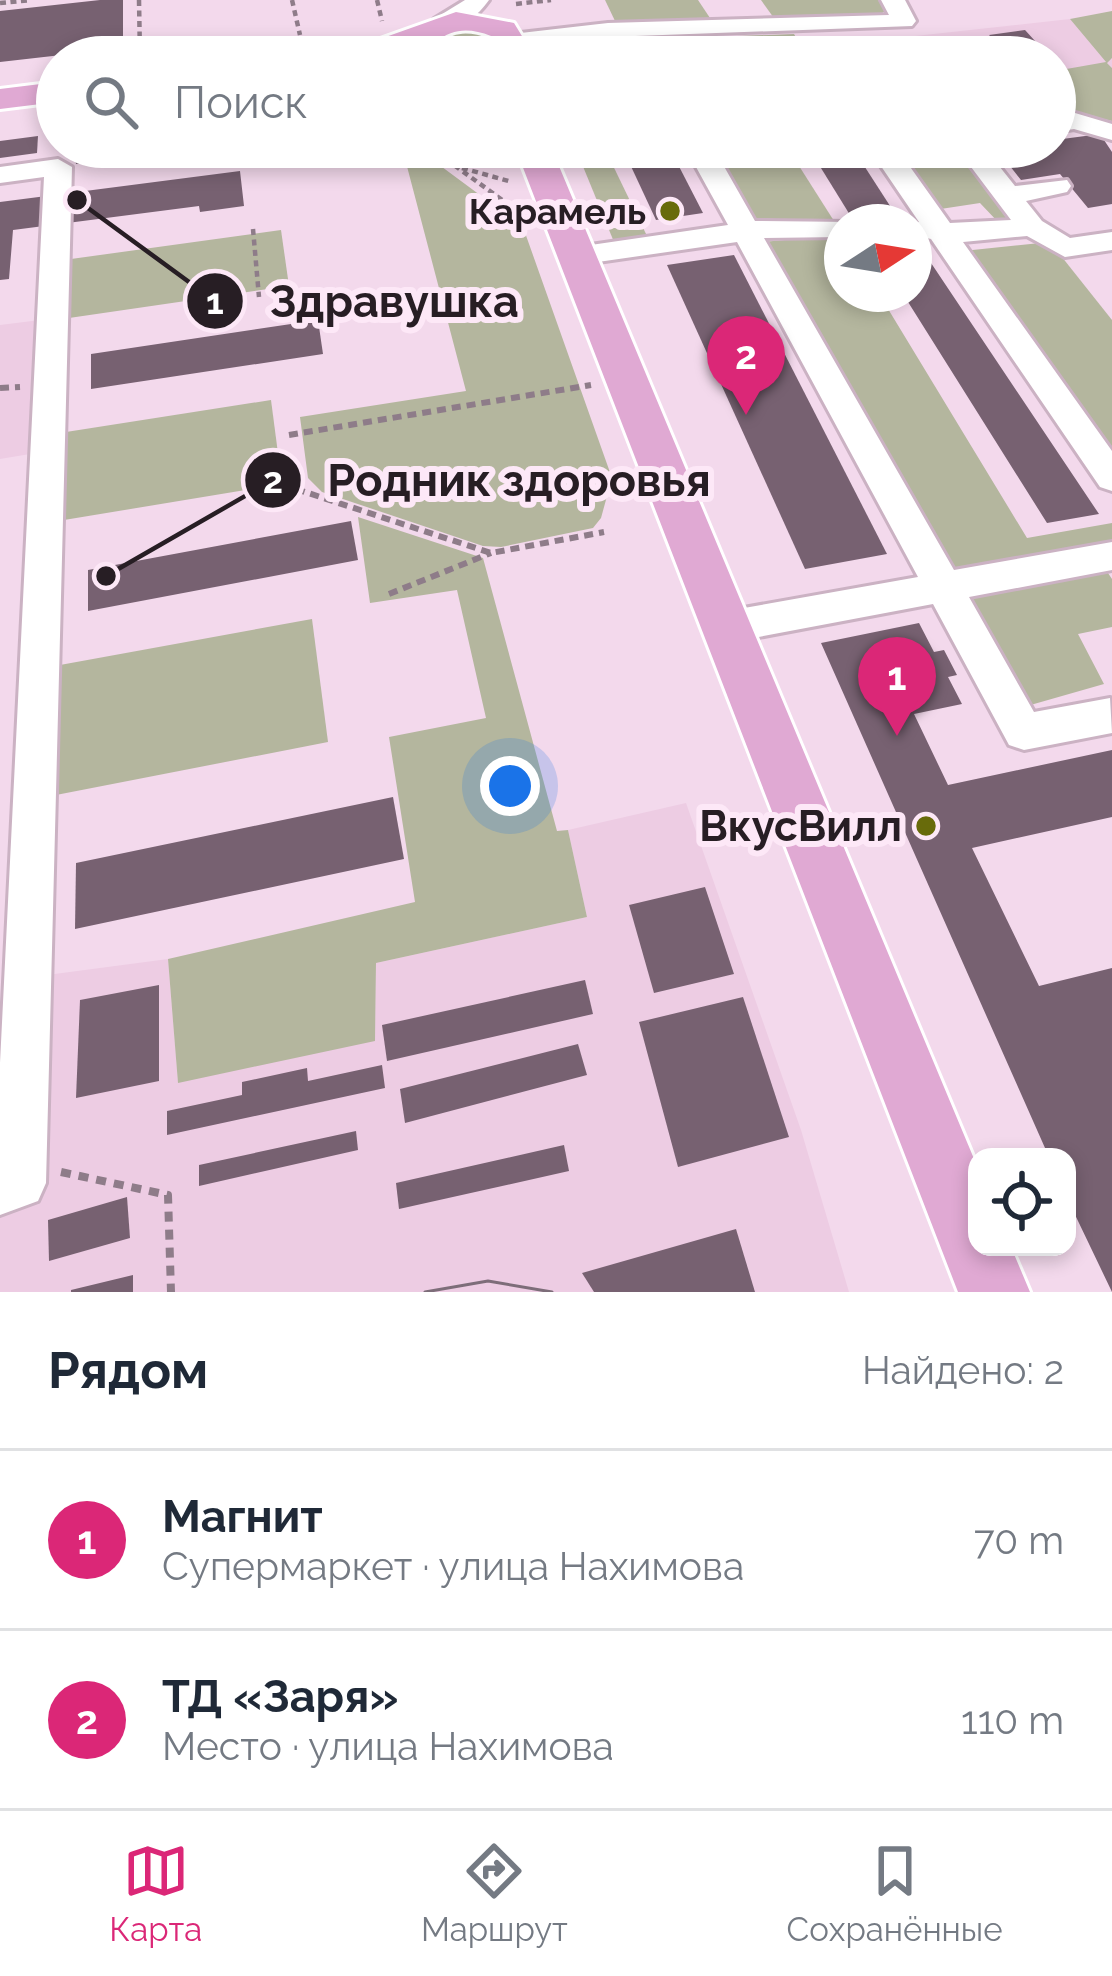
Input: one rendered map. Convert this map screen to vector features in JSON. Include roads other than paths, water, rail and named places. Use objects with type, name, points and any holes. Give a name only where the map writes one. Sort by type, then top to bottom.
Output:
[{"type":"main road","points":[[436,36],[483,23],[504,36]]},
{"type":"main road","points":[[0,99],[36,95]]},
{"type":"main road","points":[[527,168],[578,256],[994,1292]]},
{"type":"street","points":[[433,36],[477,0]]},
{"type":"street","points":[[488,0],[508,36]]},
{"type":"street","points":[[566,36],[805,29],[904,21],[893,0]]},
{"type":"street","points":[[805,29],[809,36]]},
{"type":"street","points":[[635,31],[638,36]]},
{"type":"street","points":[[1076,121],[1112,132]]},
{"type":"street","points":[[0,175],[51,168]]},
{"type":"street","points":[[0,1189],[20,1183],[58,168]]},
{"type":"street","points":[[711,168],[1024,732],[1110,716]]},
{"type":"street","points":[[893,168],[913,204]]},
{"type":"street","points":[[986,168],[1032,227],[1065,248],[1112,241]]},
{"type":"street","points":[[1008,196],[1057,186]]},
{"type":"street","points":[[932,230],[959,233],[1032,227]]},
{"type":"street","points":[[578,256],[746,232],[824,229]]},
{"type":"street","points":[[932,237],[1112,478]]},
{"type":"street","points":[[727,627],[1112,556]]},
{"type":"tram line","points":[[425,1292],[488,1281],[552,1292]]},
{"type":"place","name":"Здравушка","points":[[77,200]]},
{"type":"place","name":"Карамель","points":[[670,211]]},
{"type":"place","name":"ТД «Заря»","points":[[746,415]]},
{"type":"place","name":"Родник здоровья","points":[[106,576]]},
{"type":"place","name":"Магнит","points":[[897,736]]},
{"type":"place","name":"ВкусВилл","points":[[926,826]]}]
